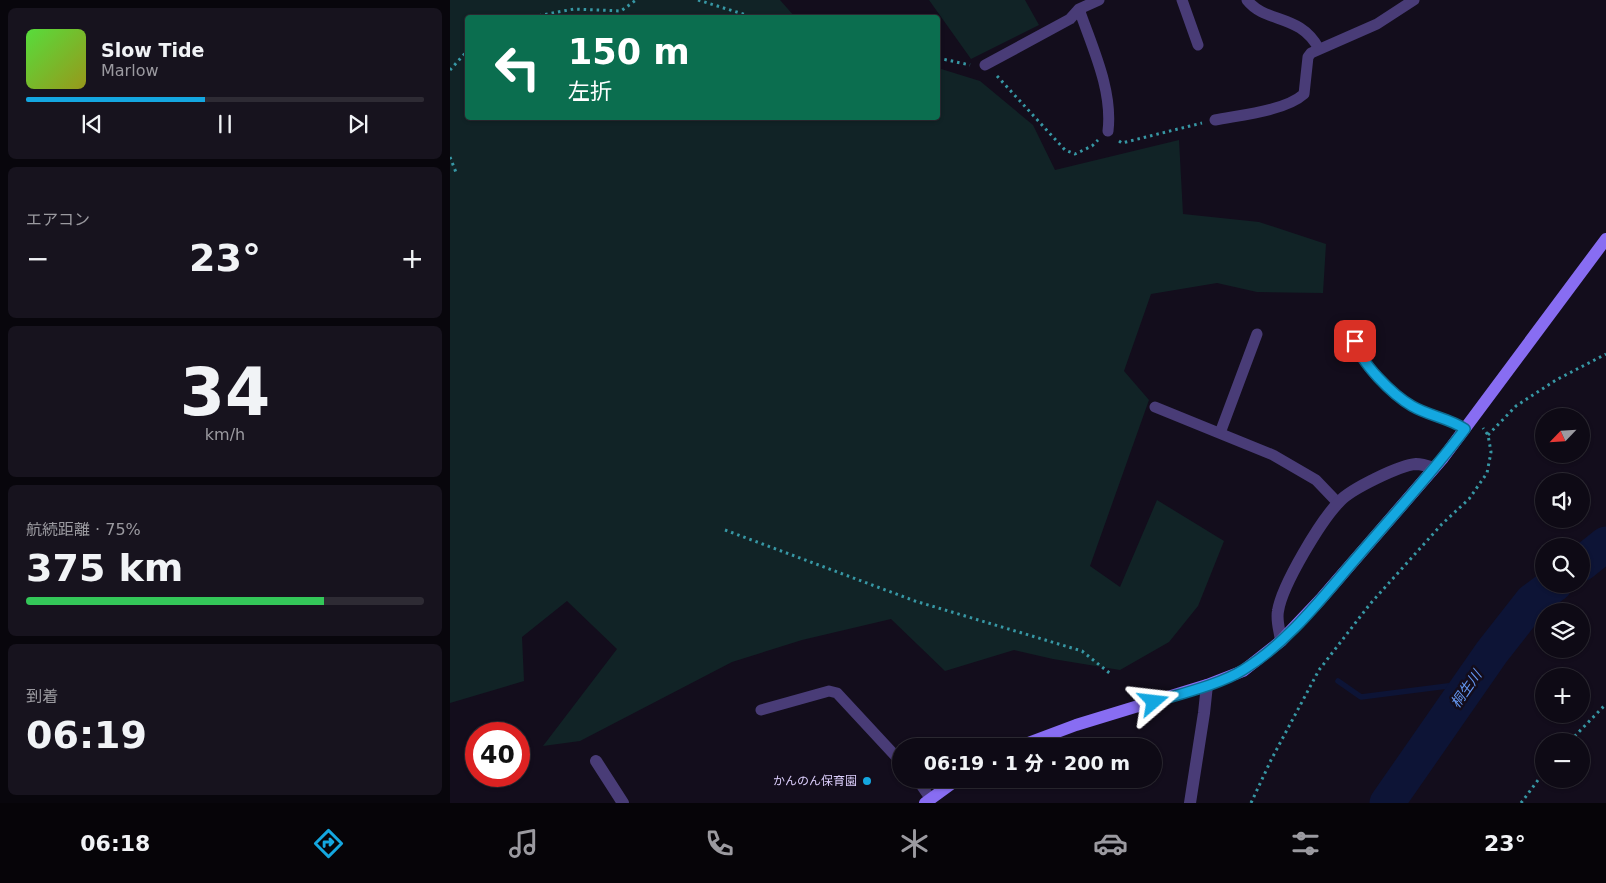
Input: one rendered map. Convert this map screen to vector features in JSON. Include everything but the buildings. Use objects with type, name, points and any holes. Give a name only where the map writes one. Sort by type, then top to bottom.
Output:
[{"type":"street","points":[[1042,738],[1207,685],[1242,670],[1281,641],[1320,600],[1434,468],[1606,239]]},
{"type":"street","points":[[1281,641],[1277,618],[1281,600],[1323,522],[1338,503],[1358,488],[1399,469],[1414,464],[1434,468]]},
{"type":"street","points":[[1190,803],[1207,685]]},
{"type":"street","points":[[596,761],[623,803]]},
{"type":"street","points":[[928,800],[945,788]]},
{"type":"lane","points":[[985,65],[1070,19],[1079,9],[1098,0]]},
{"type":"lane","points":[[1182,0],[1198,45]]},
{"type":"lane","points":[[1247,0],[1262,11],[1288,21],[1304,30],[1319,49]]},
{"type":"lane","points":[[1215,120],[1288,105],[1304,94],[1308,57],[1311,53],[1377,24],[1414,0]]},
{"type":"lane","points":[[1079,9],[1105,86],[1110,117],[1108,131]]},
{"type":"lane","points":[[1220,433],[1257,334]]},
{"type":"lane","points":[[1355,341],[1357,350],[1363,359],[1398,396],[1413,407],[1455,422],[1465,429]]},
{"type":"lane","points":[[1155,407],[1273,455],[1316,480],[1338,503]]},
{"type":"lane","points":[[761,710],[829,691],[837,693],[892,752]]},
{"type":"lane","points":[[922,788],[928,800]]},
{"type":"path","points":[[542,15],[574,9],[621,11],[636,0]]},
{"type":"path","points":[[698,0],[746,15]]},
{"type":"path","points":[[450,70],[465,53]]},
{"type":"path","points":[[940,58],[967,65],[985,65],[1065,150],[1075,154],[1092,146],[1108,131]]},
{"type":"path","points":[[1122,144],[1215,120]]},
{"type":"path","points":[[450,157],[457,174]]},
{"type":"path","points":[[1251,803],[1271,760],[1319,670],[1370,604],[1442,524],[1469,498],[1487,473],[1491,452],[1488,435],[1516,406],[1556,380],[1606,354]]},
{"type":"path","points":[[725,530],[915,601],[1082,651],[1112,675]]},
{"type":"path","points":[[1578,733],[1606,704]]},
{"type":"path","points":[[1521,803],[1535,784]]},
{"type":"shaded area","points":[[450,0],[780,0],[793,15],[465,15],[465,120],[940,120],[940,69],[980,81],[1033,125],[1055,170],[1179,140],[1183,214],[1259,222],[1326,244],[1323,293],[1257,292],[1217,283],[1151,294],[1124,371],[1149,400],[1090,566],[1120,587],[1157,500],[1224,541],[1198,606],[1169,642],[1120,670],[1053,659],[1014,650],[945,671],[891,619],[802,640],[732,662],[580,741],[543,746],[617,649],[567,601],[522,637],[524,681],[450,703]]},
{"type":"shaded area","points":[[929,0],[1025,0],[1039,25],[971,59]]},
{"type":"waterway","name":"桐生川","points":[[1590,557],[1606,544]]},
{"type":"waterway","name":"桐生川","points":[[1387,803],[1492,652],[1532,601],[1543,593]]},
{"type":"waterway","points":[[1338,681],[1361,697],[1471,683]]},
{"type":"place","name":"かんのん保育園","points":[[867,781]]},
{"type":"route","points":[[1154,702],[1207,685],[1242,670],[1281,641],[1384,527],[1443,458],[1465,429],[1455,422],[1413,407],[1398,396],[1363,359],[1357,350],[1355,341]]}]
